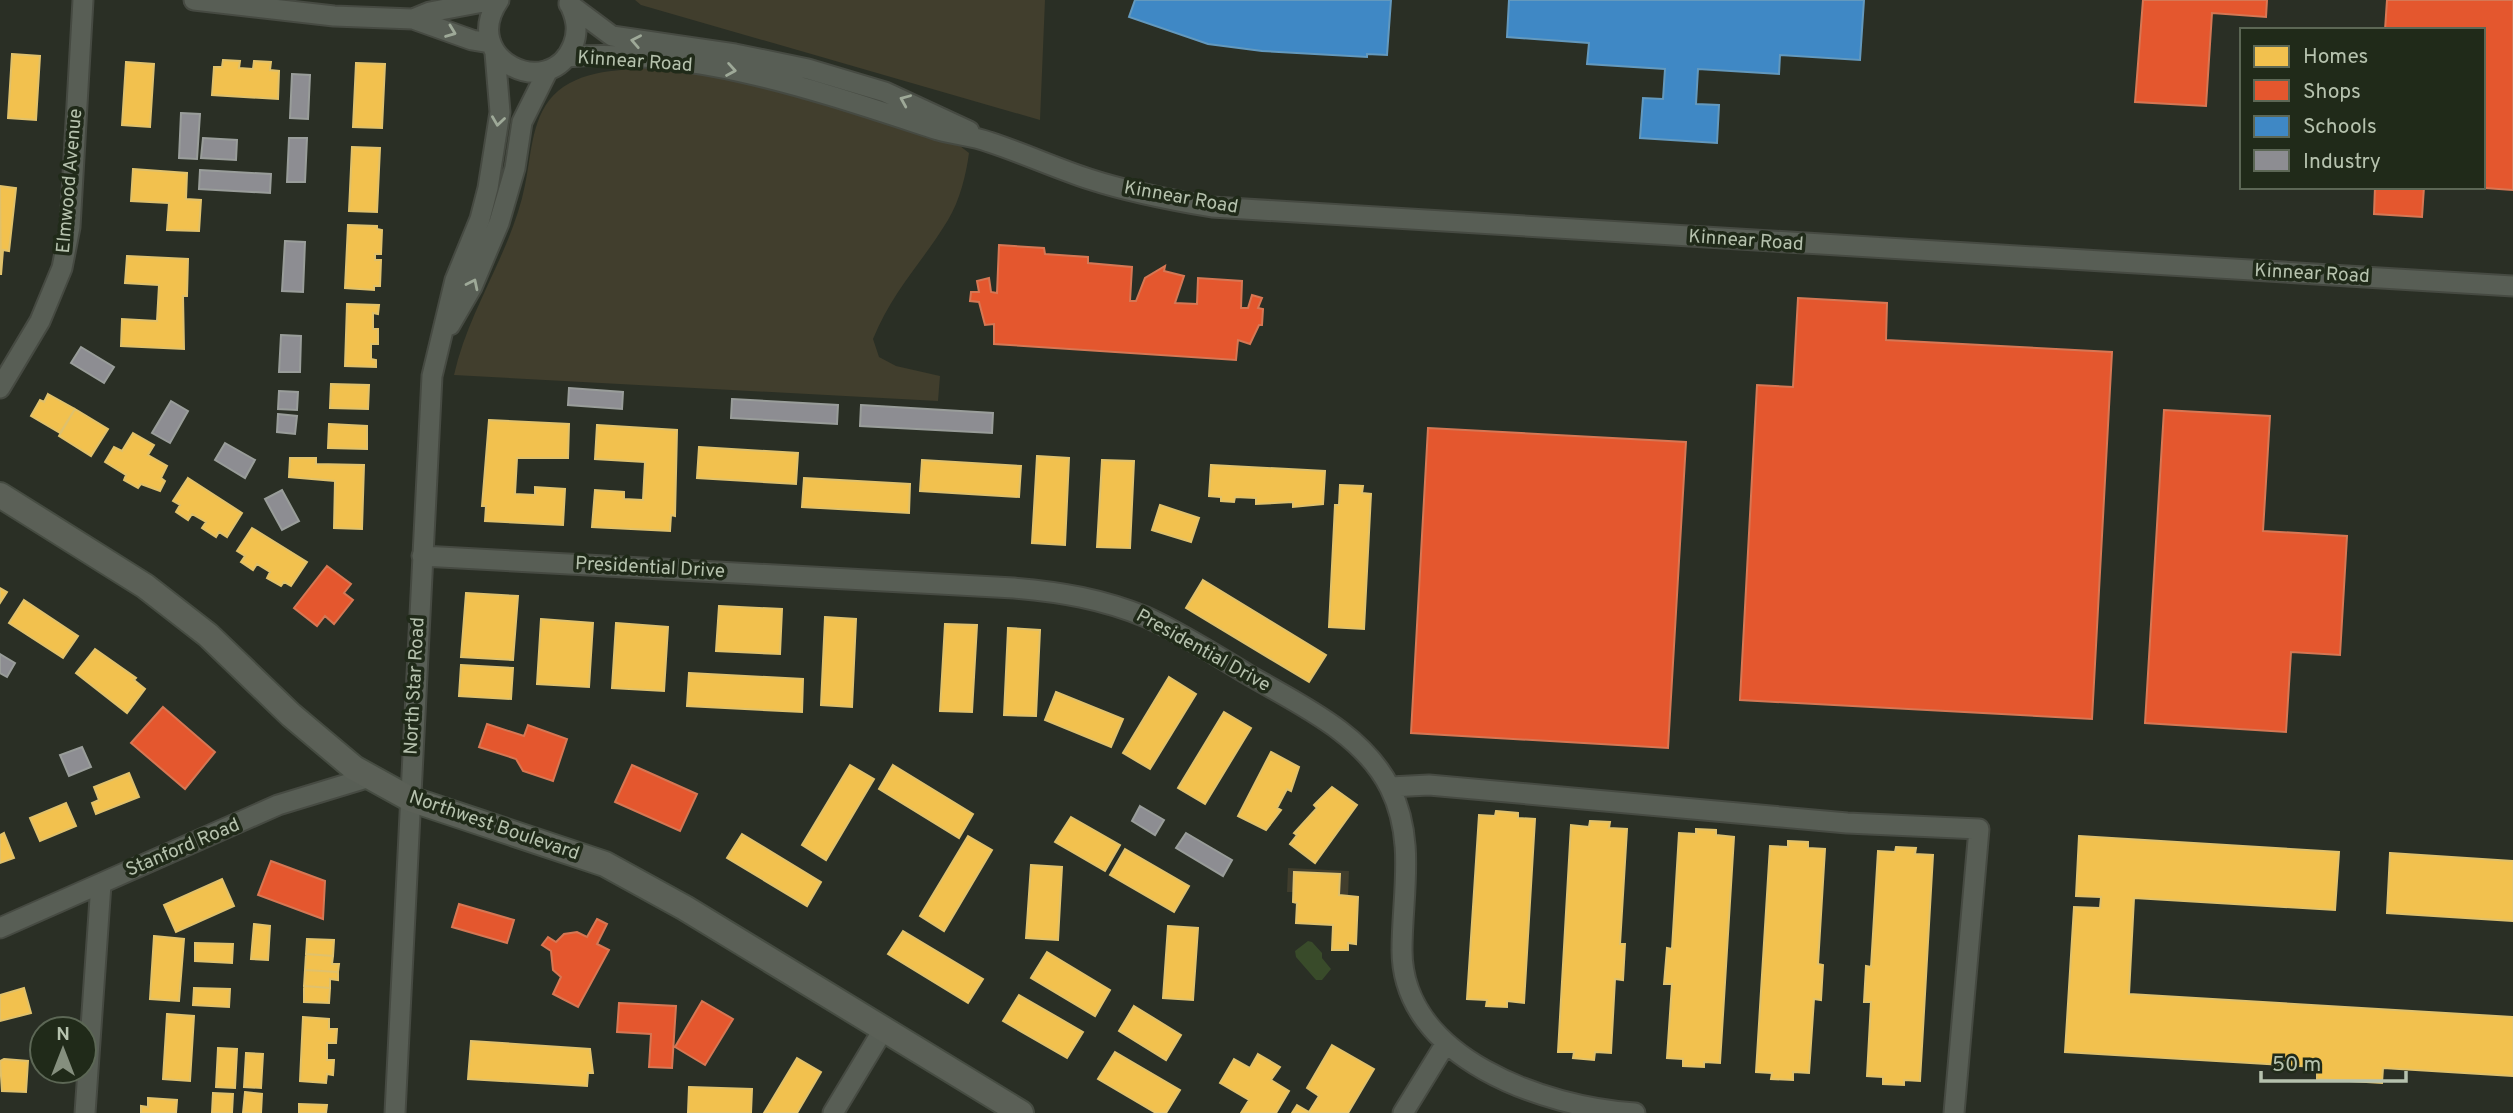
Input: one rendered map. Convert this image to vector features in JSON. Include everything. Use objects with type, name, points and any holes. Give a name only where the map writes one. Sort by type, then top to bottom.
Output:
[{"type":"main road","name":"Northwest Boulevard","points":[[0,495],[145,586],[208,635],[320,741],[370,777],[410,799],[604,864],[677,903],[1021,1113]]},
{"type":"street","name":"Elmwood Avenue","points":[[0,388],[40,321],[62,268],[69,227],[83,0]]},
{"type":"street","points":[[194,0],[334,16],[413,19],[493,48],[505,64],[519,71],[533,73],[548,70],[566,57],[577,31],[567,2]]},
{"type":"street","points":[[413,19],[430,12],[496,0]]},
{"type":"street","name":"North Star Road","points":[[395,1113],[429,408],[439,344],[455,280],[480,219],[488,188],[500,113],[489,19],[496,0]]},
{"type":"street","name":"Kinnear Road","points":[[567,2],[612,36],[735,54],[808,69],[885,92],[947,118],[988,141]]},
{"type":"street","name":"Kinnear Road","points":[[566,57],[651,59],[732,70],[798,85],[942,131],[988,141],[1126,190],[1213,207],[2513,286]]},
{"type":"street","name":"North Star Road","points":[[439,344],[472,287],[499,223],[515,168],[522,122],[548,70]]},
{"type":"street","name":"Presidential Drive","points":[[422,556],[1014,588],[1079,594],[1113,603],[1164,625],[1332,725],[1355,744],[1390,786],[1405,836],[1402,951],[1405,984],[1420,1014],[1446,1043],[1476,1064],[1535,1094],[1604,1111],[1635,1113]]},
{"type":"street","name":"Stanford Road","points":[[0,929],[278,806],[370,777]]},
{"type":"street","points":[[1390,786],[1429,785],[1847,822],[1979,829],[1954,1113]]},
{"type":"street","points":[[85,1113],[101,884]]},
{"type":"street","points":[[833,1113],[883,1030]]},
{"type":"street","points":[[1403,1113],[1446,1043]]},
{"type":"shaded area","points":[[635,0],[1045,0],[1040,120],[641,5]]},
{"type":"shaded area","points":[[665,68],[754,81],[818,96],[960,146],[969,153],[962,187],[952,212],[908,277],[873,339],[879,357],[896,366],[940,376],[938,401],[454,375],[470,326],[511,233],[525,185],[534,135],[542,111],[549,100],[569,83],[595,74]]},
{"type":"shaded area","points":[[1288,868],[1349,871],[1348,896],[1339,895],[1340,874],[1295,872],[1293,892],[1287,892]]},
{"type":"shaded area","points":[[1308,941],[1322,953],[1322,958],[1331,969],[1322,980],[1316,980],[1296,957],[1295,951]]},
{"type":"building: Homes","points":[[12,54],[40,56],[36,120],[8,118]]},
{"type":"building: Homes","points":[[223,60],[240,61],[239,68],[253,69],[254,61],[271,62],[270,70],[279,71],[278,99],[212,95],[214,67],[222,67]]},
{"type":"building: Homes","points":[[126,62],[154,64],[150,127],[122,125]]},
{"type":"building: Homes","points":[[356,63],[385,64],[382,128],[353,127]]},
{"type":"building: Homes","points":[[352,147],[380,148],[377,212],[349,211]]},
{"type":"building: Homes","points":[[133,169],[187,173],[186,199],[201,200],[199,231],[167,230],[169,203],[131,201]]},
{"type":"building: Homes","points":[[0,186],[16,188],[9,251],[3,250],[1,275]]},
{"type":"building: Homes","points":[[348,225],[377,226],[377,229],[382,230],[381,254],[375,254],[375,260],[381,260],[380,286],[374,286],[374,290],[345,288]]},
{"type":"building: Homes","points":[[127,256],[188,259],[187,296],[183,296],[184,349],[121,346],[122,319],[157,321],[159,285],[125,283]]},
{"type":"building: Homes","points":[[347,304],[379,305],[378,314],[373,313],[373,329],[378,329],[378,344],[371,344],[371,359],[376,360],[376,367],[345,366]]},
{"type":"building: Homes","points":[[331,384],[369,385],[368,409],[330,408]]},
{"type":"building: Homes","points":[[48,394],[75,409],[60,433],[31,416],[40,400],[44,402]]},
{"type":"building: Homes","points":[[75,409],[108,429],[91,456],[59,436]]},
{"type":"building: Homes","points":[[489,420],[569,424],[568,458],[517,458],[515,494],[535,495],[535,487],[565,489],[563,525],[485,521],[486,506],[482,506]]},
{"type":"building: Homes","points":[[329,424],[367,426],[367,449],[328,448]]},
{"type":"building: Homes","points":[[597,425],[677,430],[675,516],[671,515],[670,531],[592,527],[595,490],[624,492],[624,499],[643,500],[645,462],[595,459]]},
{"type":"building: Homes","points":[[133,433],[154,445],[148,455],[167,466],[161,478],[165,481],[160,491],[141,484],[138,488],[124,480],[126,475],[105,462],[114,447],[122,451]]},
{"type":"building: Homes","points":[[699,447],[798,453],[796,484],[697,478]]},
{"type":"building: Homes","points":[[1037,456],[1069,458],[1065,545],[1032,543]]},
{"type":"building: Homes","points":[[290,458],[316,458],[316,464],[364,465],[362,529],[334,528],[335,481],[289,477]]},
{"type":"building: Homes","points":[[922,460],[1021,466],[1019,497],[920,491]]},
{"type":"building: Homes","points":[[1102,460],[1134,461],[1130,548],[1097,547]]},
{"type":"building: Homes","points":[[1211,465],[1325,471],[1323,504],[1293,507],[1293,502],[1256,504],[1256,498],[1235,497],[1234,502],[1221,501],[1221,497],[1209,496]]},
{"type":"building: Homes","points":[[188,478],[242,513],[227,537],[219,532],[216,537],[202,528],[206,522],[192,514],[188,520],[176,512],[180,505],[173,501]]},
{"type":"building: Homes","points":[[804,478],[910,484],[909,513],[802,507]]},
{"type":"building: Homes","points":[[1340,485],[1363,486],[1362,493],[1371,494],[1364,629],[1329,627],[1335,505],[1339,505]]},
{"type":"building: Homes","points":[[1160,505],[1199,518],[1191,542],[1152,530]]},
{"type":"building: Homes","points":[[252,528],[307,562],[291,586],[284,582],[281,586],[267,578],[270,572],[257,564],[253,570],[241,562],[245,556],[237,551]]},
{"type":"building: Homes","points":[[1203,580],[1326,655],[1309,682],[1186,608]]},
{"type":"building: Homes","points":[[0,588],[7,592],[0,603]]},
{"type":"building: Homes","points":[[466,593],[518,596],[513,660],[461,657]]},
{"type":"building: Homes","points":[[24,600],[78,636],[63,658],[9,623]]},
{"type":"building: Homes","points":[[719,606],[782,609],[780,654],[716,651]]},
{"type":"building: Homes","points":[[825,617],[856,619],[852,707],[821,705]]},
{"type":"building: Homes","points":[[541,619],[593,623],[589,687],[537,684]]},
{"type":"building: Homes","points":[[616,623],[668,627],[664,691],[612,688]]},
{"type":"building: Homes","points":[[945,624],[977,625],[972,712],[940,711]]},
{"type":"building: Homes","points":[[1008,628],[1040,630],[1036,716],[1004,715]]},
{"type":"building: Homes","points":[[95,649],[136,678],[134,680],[145,689],[127,713],[76,673]]},
{"type":"building: Homes","points":[[461,665],[513,668],[511,699],[459,696]]},
{"type":"building: Homes","points":[[689,673],[803,679],[802,712],[687,706]]},
{"type":"building: Homes","points":[[1169,677],[1196,694],[1150,769],[1123,753]]},
{"type":"building: Homes","points":[[1056,692],[1123,719],[1111,747],[1045,720]]},
{"type":"building: Homes","points":[[1224,712],[1251,728],[1205,804],[1178,788]]},
{"type":"building: Homes","points":[[1271,752],[1299,767],[1291,791],[1287,789],[1277,808],[1281,810],[1266,830],[1238,816]]},
{"type":"building: Homes","points":[[850,765],[874,779],[826,860],[802,845]]},
{"type":"building: Homes","points":[[893,765],[973,814],[959,838],[879,789]]},
{"type":"building: Homes","points":[[129,773],[139,797],[96,814],[92,803],[99,800],[94,787]]},
{"type":"building: Homes","points":[[1332,787],[1357,805],[1315,863],[1290,844],[1297,835],[1294,833],[1317,808],[1314,805]]},
{"type":"building: Homes","points":[[66,803],[76,826],[40,841],[30,818]]},
{"type":"building: Homes","points":[[1496,811],[1518,813],[1518,818],[1535,819],[1524,1003],[1507,1001],[1507,1007],[1486,1006],[1487,1000],[1467,999],[1479,815],[1495,816]]},
{"type":"building: Homes","points":[[1071,817],[1120,845],[1105,871],[1055,842]]},
{"type":"building: Homes","points":[[1590,821],[1610,822],[1609,828],[1627,829],[1620,944],[1625,944],[1623,980],[1615,979],[1611,1053],[1595,1052],[1594,1060],[1573,1058],[1574,1052],[1558,1052],[1571,825],[1589,827]]},
{"type":"building: Homes","points":[[1696,829],[1716,830],[1716,835],[1734,837],[1720,1063],[1704,1062],[1704,1067],[1683,1066],[1683,1059],[1667,1058],[1672,984],[1664,984],[1667,948],[1672,949],[1679,833],[1696,834]]},
{"type":"building: Homes","points":[[4,833],[14,858],[0,863],[0,835]]},
{"type":"building: Homes","points":[[742,834],[821,882],[807,906],[727,858]]},
{"type":"building: Homes","points":[[968,836],[992,850],[944,931],[920,916]]},
{"type":"building: Homes","points":[[2079,836],[2339,852],[2335,910],[2134,898],[2129,994],[2513,1017],[2513,1076],[2383,1068],[2382,1083],[2317,1079],[2317,1067],[2065,1052],[2074,907],[2100,908],[2101,897],[2076,896]]},
{"type":"building: Homes","points":[[1788,841],[1808,842],[1808,848],[1825,849],[1818,964],[1823,965],[1821,1000],[1814,999],[1809,1073],[1793,1072],[1793,1080],[1771,1079],[1772,1073],[1756,1072],[1770,846],[1788,847]]},
{"type":"building: Homes","points":[[1896,847],[1916,848],[1915,854],[1933,855],[1920,1081],[1904,1080],[1904,1085],[1883,1084],[1883,1077],[1867,1076],[1871,1002],[1864,1002],[1866,966],[1871,967],[1878,851],[1895,852]]},
{"type":"building: Homes","points":[[1125,849],[1189,886],[1174,912],[1110,875]]},
{"type":"building: Homes","points":[[2390,853],[2513,861],[2513,921],[2387,913]]},
{"type":"building: Homes","points":[[1031,865],[1062,867],[1058,940],[1026,938]]},
{"type":"building: Homes","points":[[1294,872],[1340,874],[1339,895],[1358,897],[1356,944],[1348,943],[1348,950],[1332,950],[1333,925],[1296,923],[1297,903],[1293,902]]},
{"type":"building: Homes","points":[[222,879],[234,906],[176,932],[164,905]]},
{"type":"building: Homes","points":[[254,924],[270,926],[268,960],[251,959]]},
{"type":"building: Homes","points":[[1168,926],[1198,928],[1193,1000],[1163,998]]},
{"type":"building: Homes","points":[[903,931],[983,979],[968,1003],[888,954]]},
{"type":"building: Homes","points":[[154,936],[184,939],[179,1001],[150,999]]},
{"type":"building: Homes","points":[[307,939],[334,940],[333,956],[306,954]]},
{"type":"building: Homes","points":[[195,943],[233,944],[232,963],[195,961]]},
{"type":"building: Homes","points":[[1047,952],[1110,990],[1095,1016],[1031,978]]},
{"type":"building: Homes","points":[[306,954],[333,956],[332,964],[339,964],[338,972],[305,970]]},
{"type":"building: Homes","points":[[305,970],[338,972],[338,980],[330,979],[330,988],[304,986]]},
{"type":"building: Homes","points":[[304,986],[330,988],[329,1003],[304,1002]]},
{"type":"building: Homes","points":[[24,988],[31,1013],[0,1021],[0,995]]},
{"type":"building: Homes","points":[[194,988],[230,989],[229,1007],[193,1005]]},
{"type":"building: Homes","points":[[1019,995],[1083,1032],[1067,1058],[1003,1021]]},
{"type":"building: Homes","points":[[1134,1006],[1181,1035],[1166,1060],[1119,1031]]},
{"type":"building: Homes","points":[[167,1014],[194,1016],[190,1081],[163,1079]]},
{"type":"building: Homes","points":[[303,1017],[329,1019],[329,1029],[337,1029],[336,1043],[327,1043],[327,1060],[334,1060],[333,1075],[327,1074],[326,1083],[300,1081]]},
{"type":"building: Homes","points":[[471,1041],[590,1049],[593,1073],[588,1073],[587,1086],[468,1079]]},
{"type":"building: Homes","points":[[1332,1045],[1374,1069],[1348,1113],[1292,1113],[1297,1105],[1309,1112],[1319,1096],[1307,1088]]},
{"type":"building: Homes","points":[[218,1048],[237,1049],[235,1088],[216,1087]]},
{"type":"building: Homes","points":[[1115,1052],[1180,1090],[1166,1113],[1156,1113],[1098,1079]]},
{"type":"building: Homes","points":[[246,1053],[263,1054],[261,1088],[244,1087]]},
{"type":"building: Homes","points":[[1258,1054],[1280,1067],[1271,1080],[1289,1091],[1276,1113],[1241,1113],[1249,1100],[1220,1083],[1234,1059],[1250,1068]]},
{"type":"building: Homes","points":[[797,1058],[821,1072],[797,1113],[764,1113]]},
{"type":"building: Homes","points":[[0,1061],[28,1061],[26,1092],[2,1091]]},
{"type":"building: Homes","points":[[689,1087],[752,1089],[751,1113],[688,1113]]},
{"type":"building: Homes","points":[[245,1092],[262,1094],[261,1113],[243,1113]]},
{"type":"building: Homes","points":[[213,1093],[233,1094],[232,1113],[212,1113]]},
{"type":"building: Homes","points":[[148,1098],[177,1100],[176,1113],[141,1113],[141,1106],[148,1107]]},
{"type":"building: Homes","points":[[299,1104],[327,1105],[326,1113],[299,1113]]},
{"type":"building: Shops","points":[[2143,0],[2267,0],[2266,17],[2212,13],[2206,106],[2135,102]]},
{"type":"building: Shops","points":[[2387,0],[2513,0],[2513,190],[2485,188],[2485,28],[2385,28]]},
{"type":"building: Shops","points":[[2375,189],[2424,189],[2422,217],[2374,214]]},
{"type":"building: Shops","points":[[999,245],[1044,248],[1045,254],[1088,257],[1088,263],[1132,267],[1130,301],[1136,301],[1145,278],[1165,266],[1164,271],[1184,276],[1175,303],[1197,304],[1198,278],[1242,281],[1241,308],[1248,308],[1252,295],[1262,298],[1258,308],[1263,309],[1262,325],[1259,325],[1250,344],[1238,340],[1236,360],[994,344],[994,324],[985,325],[979,302],[970,301],[971,292],[979,292],[977,281],[989,278],[991,292],[997,293]]},
{"type":"building: Shops","points":[[1798,298],[1887,303],[1886,340],[2112,352],[2092,719],[1740,700],[1757,385],[1793,387]]},
{"type":"building: Shops","points":[[2164,410],[2270,416],[2263,531],[2347,536],[2340,655],[2291,652],[2286,732],[2145,723]]},
{"type":"building: Shops","points":[[1428,428],[1686,442],[1668,748],[1411,733]]},
{"type":"building: Shops","points":[[327,566],[351,584],[344,593],[353,600],[334,624],[325,616],[317,626],[294,608]]},
{"type":"building: Shops","points":[[163,707],[215,752],[185,789],[131,743]]},
{"type":"building: Shops","points":[[487,724],[524,736],[528,725],[567,739],[553,781],[523,771],[516,759],[479,747]]},
{"type":"building: Shops","points":[[632,765],[697,794],[680,831],[615,802]]},
{"type":"building: Shops","points":[[271,861],[325,881],[323,919],[258,895]]},
{"type":"building: Shops","points":[[459,904],[514,920],[507,943],[452,927]]},
{"type":"building: Shops","points":[[597,919],[607,924],[597,944],[609,950],[578,1007],[553,994],[561,977],[553,970],[551,951],[542,945],[548,937],[556,942],[564,934],[577,932],[587,937]]},
{"type":"building: Shops","points":[[702,1001],[733,1019],[705,1065],[675,1047]]},
{"type":"building: Shops","points":[[619,1003],[676,1006],[672,1068],[649,1067],[651,1034],[617,1032]]},
{"type":"building: Schools","points":[[1135,0],[1391,0],[1387,55],[1367,54],[1367,57],[1262,51],[1208,44],[1129,17]]},
{"type":"building: Schools","points":[[1509,0],[1864,0],[1860,60],[1780,55],[1779,74],[1698,69],[1696,104],[1719,105],[1717,143],[1640,138],[1643,98],[1663,99],[1665,69],[1587,64],[1589,43],[1507,37]]},
{"type":"building: Industry","points":[[292,74],[310,75],[308,119],[290,118]]},
{"type":"building: Industry","points":[[181,113],[200,114],[197,159],[179,158]]},
{"type":"building: Industry","points":[[203,138],[237,140],[236,160],[201,158]]},
{"type":"building: Industry","points":[[289,138],[307,138],[305,182],[287,182]]},
{"type":"building: Industry","points":[[200,170],[271,174],[270,193],[199,189]]},
{"type":"building: Industry","points":[[285,241],[305,242],[303,292],[282,291]]},
{"type":"building: Industry","points":[[281,335],[301,336],[300,372],[279,372]]},
{"type":"building: Industry","points":[[81,347],[114,367],[104,383],[71,363]]},
{"type":"building: Industry","points":[[569,388],[623,392],[622,409],[568,405]]},
{"type":"building: Industry","points":[[279,391],[298,392],[297,410],[278,409]]},
{"type":"building: Industry","points":[[732,399],[838,405],[837,424],[731,418]]},
{"type":"building: Industry","points":[[171,401],[188,411],[170,443],[152,433]]},
{"type":"building: Industry","points":[[861,405],[993,413],[992,433],[860,426]]},
{"type":"building: Industry","points":[[278,414],[297,416],[295,434],[277,432]]},
{"type":"building: Industry","points":[[225,443],[255,460],[245,478],[215,460]]},
{"type":"building: Industry","points":[[282,490],[299,521],[282,530],[265,499]]},
{"type":"building: Industry","points":[[0,654],[15,663],[7,677],[0,673]]},
{"type":"building: Industry","points":[[82,747],[91,767],[69,776],[60,755]]},
{"type":"building: Industry","points":[[1140,806],[1164,820],[1155,835],[1132,821]]},
{"type":"building: Industry","points":[[1186,833],[1232,860],[1223,876],[1176,848]]}]
